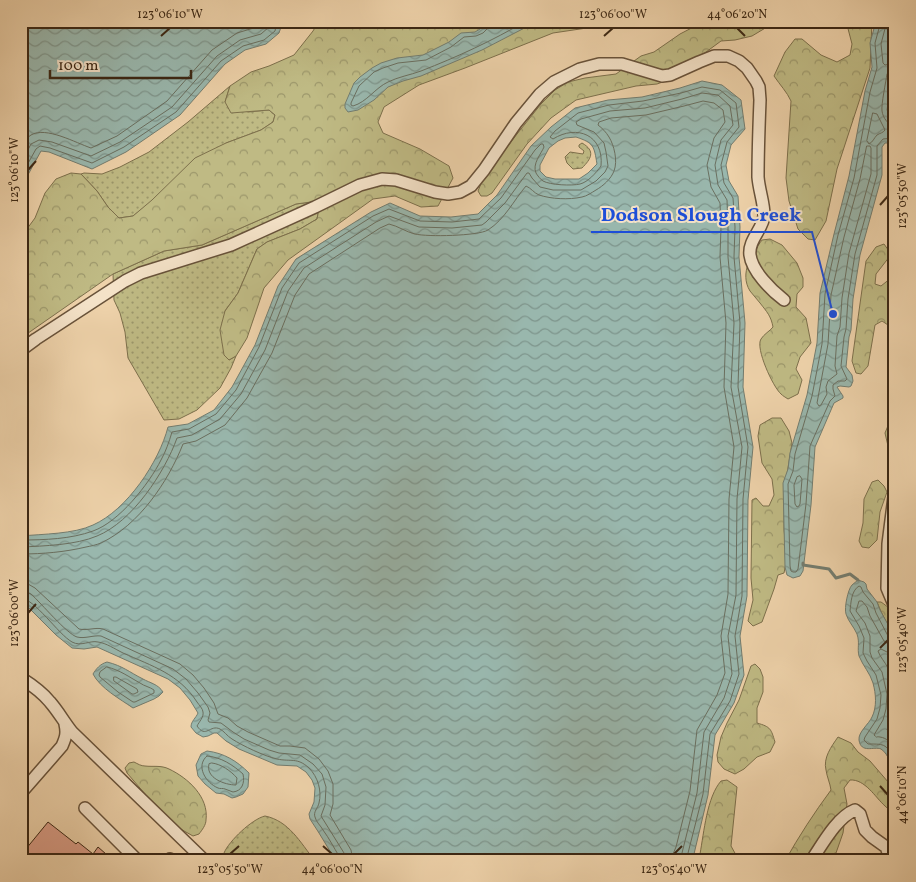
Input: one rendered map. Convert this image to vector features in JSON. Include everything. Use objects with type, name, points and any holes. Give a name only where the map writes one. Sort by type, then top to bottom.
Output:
[{"type":"street","points":[[21,350],[125,281],[141,273],[231,244],[360,185],[382,179],[396,180],[435,192],[448,194],[460,192],[471,186],[516,123],[540,94],[554,82],[580,69],[599,64],[622,64],[662,76],[670,75],[714,56],[728,56],[739,61],[756,80],[760,100],[758,179],[764,217],[750,248],[750,255],[756,270],[766,284],[784,300]]},
{"type":"street","points":[[895,489],[888,544],[891,580],[887,588],[895,607]]},
{"type":"street","points":[[23,683],[37,689],[50,702],[65,724],[205,861]]},
{"type":"street","points":[[21,793],[62,746],[67,733],[65,724]]},
{"type":"street","points":[[85,808],[138,861]]},
{"type":"street","points":[[811,861],[845,815],[855,810],[860,814],[865,830],[886,847],[891,861]]},
{"type":"green space","points":[[319,21],[634,21],[553,33],[419,85],[384,107],[378,122],[383,133],[420,149],[449,166],[453,178],[438,206],[421,207],[395,196],[373,199],[288,260],[264,288],[247,338],[236,356],[229,360],[224,355],[220,330],[225,311],[238,293],[257,249],[267,242],[300,229],[317,219],[319,209],[311,202],[296,204],[202,245],[164,251],[113,274],[21,338],[21,237],[35,218],[45,193],[56,179],[71,173],[81,174],[119,218],[133,216],[195,158],[226,143],[261,130],[273,122],[275,115],[269,110],[231,113],[225,102],[230,86],[251,72],[294,55]]},
{"type":"green space","points":[[705,21],[777,21],[752,36],[721,41],[668,80],[657,84],[636,86],[576,100],[551,118],[527,144],[492,193],[487,196],[481,196],[478,191],[483,179],[541,104],[555,90],[568,82],[616,74],[641,56],[654,52],[680,34]]},
{"type":"green space","points":[[846,21],[872,21],[870,68],[837,169],[826,221],[815,240],[808,239],[798,229],[789,201],[786,178],[791,101],[774,76],[785,52],[795,39],[802,39],[821,55],[837,62],[850,55],[852,44]]},
{"type":"green space","points":[[230,86],[225,102],[248,112],[269,110],[275,115],[273,122],[261,130],[226,143],[133,216],[119,218],[81,174],[102,174],[149,152]]},
{"type":"green space","points":[[582,143],[591,152],[590,158],[582,168],[573,169],[567,163],[565,157],[570,152],[583,154],[584,151],[579,147]]},
{"type":"green space","points":[[311,202],[319,209],[317,219],[300,229],[267,242],[257,249],[238,293],[225,311],[229,360],[236,356],[220,388],[197,410],[179,419],[164,420],[128,358],[125,332],[114,300],[113,274],[164,251],[202,245],[296,204]]},
{"type":"green space","points":[[770,239],[782,245],[797,263],[803,278],[803,287],[797,294],[796,307],[806,318],[811,343],[800,357],[796,369],[802,380],[798,394],[788,399],[781,394],[774,384],[763,359],[760,350],[761,339],[773,327],[768,314],[750,291],[746,277],[748,264],[754,251],[762,240]]},
{"type":"green space","points":[[884,244],[890,256],[876,274],[875,284],[881,286],[895,277],[895,338],[891,327],[882,321],[875,325],[868,366],[861,374],[856,373],[852,361],[866,261],[876,247]]},
{"type":"green space","points":[[895,366],[895,452],[888,446],[885,433],[894,411],[892,382]]},
{"type":"green space","points":[[772,418],[781,418],[789,431],[792,443],[784,493],[784,530],[787,558],[784,573],[778,575],[762,622],[753,626],[748,621],[753,600],[751,578],[752,500],[756,498],[763,506],[769,506],[774,495],[772,479],[762,463],[758,436],[760,425]]},
{"type":"green space","points":[[878,480],[887,492],[880,512],[877,540],[869,548],[862,547],[859,541],[863,523],[864,499],[872,482]]},
{"type":"green space","points":[[877,602],[881,602],[886,606],[892,614],[895,624],[895,641],[881,612]]},
{"type":"green space","points":[[755,664],[760,669],[763,677],[763,692],[757,708],[757,723],[770,729],[775,742],[770,752],[757,757],[744,769],[735,774],[724,769],[718,762],[717,755],[721,737],[739,700],[751,666]]},
{"type":"green space","points":[[838,737],[851,743],[858,752],[870,761],[895,790],[895,814],[865,785],[855,780],[850,780],[844,788],[847,804],[843,833],[836,853],[826,855],[822,852],[811,861],[785,861],[831,790],[825,766],[830,749]]},
{"type":"green space","points":[[134,762],[142,766],[169,769],[196,789],[201,796],[206,812],[205,824],[199,834],[193,836],[177,827],[152,802],[127,773],[125,768],[129,763]]},
{"type":"green space","points":[[727,780],[737,787],[731,846],[736,855],[744,856],[748,859],[747,861],[696,861],[700,854],[712,796],[721,781]]},
{"type":"green space","points":[[265,816],[281,822],[287,827],[315,861],[223,861],[223,854],[236,837],[254,821]]},
{"type":"water","points":[[36,21],[283,21],[279,33],[266,44],[245,50],[225,64],[180,115],[126,152],[92,169],[49,152],[41,151],[21,190],[21,33]]},
{"type":"water","points":[[488,21],[538,21],[482,50],[421,76],[388,87],[374,100],[358,110],[348,112],[345,108],[354,83],[372,68],[397,58],[423,55],[449,42],[461,33],[475,32]]},
{"type":"water","points":[[876,21],[895,21],[895,57],[887,110],[895,125],[895,140],[893,143],[885,143],[882,147],[882,175],[860,255],[846,367],[852,375],[853,381],[849,387],[837,387],[843,398],[834,403],[815,447],[811,505],[803,571],[800,576],[793,578],[787,575],[785,567],[783,483],[807,395],[817,343],[820,293],[849,176],[865,91],[872,67],[870,43]]},
{"type":"water","points":[[702,81],[722,85],[741,100],[745,129],[731,145],[726,165],[729,181],[738,196],[739,257],[745,323],[743,387],[753,447],[748,500],[747,596],[740,636],[744,675],[734,703],[715,735],[708,795],[694,854],[690,861],[336,861],[310,819],[309,814],[314,802],[315,788],[306,772],[297,766],[277,765],[239,749],[217,733],[203,737],[196,733],[191,727],[198,713],[180,688],[168,679],[97,647],[72,648],[21,601],[21,536],[58,533],[85,528],[106,518],[129,497],[140,484],[157,455],[168,427],[188,424],[214,410],[232,387],[255,345],[278,286],[296,259],[371,212],[390,203],[420,216],[451,217],[478,214],[497,195],[531,146],[575,108],[608,100],[642,97]],"holes":[[[576,137],[590,143],[596,158],[597,164],[588,173],[579,179],[555,179],[546,177],[540,171],[540,165],[549,148],[558,141]]]},
{"type":"water","points":[[858,580],[866,584],[867,589],[877,602],[895,641],[895,776],[884,751],[878,748],[868,749],[862,747],[859,740],[860,734],[872,717],[875,709],[875,692],[872,679],[859,656],[857,634],[846,614],[849,590]]},
{"type":"water","points":[[107,662],[122,667],[154,684],[163,692],[154,699],[133,708],[105,689],[93,674],[98,667]]},
{"type":"water","points":[[207,751],[230,758],[249,773],[248,787],[243,794],[232,798],[216,793],[198,776],[196,765],[201,754]]},
{"type":"building","points":[[48,822],[76,844],[78,842],[93,854],[98,847],[114,861],[21,861],[21,855]]},
{"type":"waterway","points":[[803,563],[803,565],[829,569],[836,578],[850,574],[858,580]]},
{"type":"place","name":"Dodson Slough Creek","points":[[833,314]]}]
